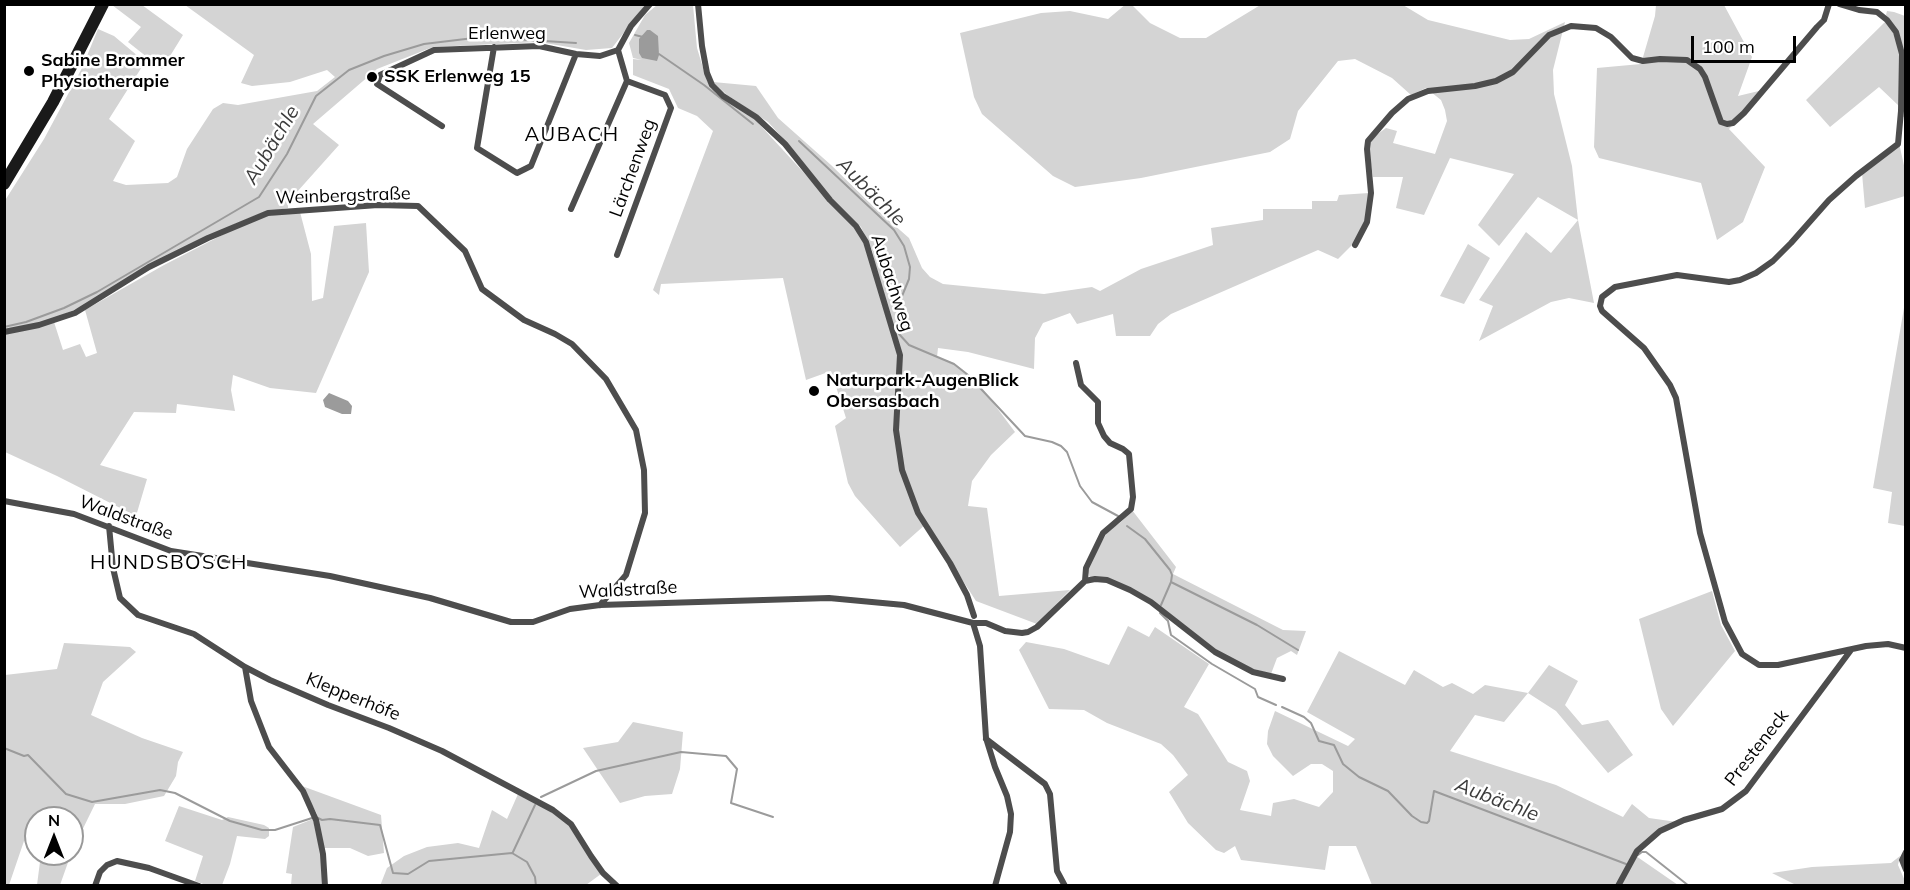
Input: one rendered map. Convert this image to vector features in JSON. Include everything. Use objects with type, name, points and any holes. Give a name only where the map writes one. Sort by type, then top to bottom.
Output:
[{"type":"main road","points":[[4,184],[57,93],[103,4]]},
{"type":"street","points":[[571,209],[627,81],[618,50],[631,26],[650,4]]},
{"type":"street","name":"Aubachweg","points":[[698,4],[702,46],[707,73],[712,85],[723,96],[756,117],[785,144],[830,200],[856,226],[866,242],[900,355],[896,430],[902,470],[918,513],[950,563],[967,595],[973,620]]},
{"type":"street","points":[[1355,245],[1367,222],[1370,202],[1368,141],[1408,99],[1428,91],[1475,86],[1496,81],[1513,72],[1549,35],[1571,26],[1596,28],[1611,37],[1632,58],[1643,61],[1686,60],[1700,69],[1705,77],[1721,122],[1733,123],[1824,20],[1829,4]]},
{"type":"street","points":[[1839,4],[1877,12],[1896,32],[1902,54],[1898,144],[1829,200],[1779,255],[1756,273],[1729,282],[1677,275],[1615,287],[1602,297],[1600,306],[1602,311],[1644,348],[1670,384],[1676,398],[1700,533],[1725,622],[1742,654],[1759,664],[1778,665],[1866,646],[1888,644],[1905,648]]},
{"type":"street","name":"Erlenweg","points":[[442,126],[377,84],[380,75],[434,50],[539,46],[576,54],[600,56],[618,50]]},
{"type":"street","points":[[494,47],[477,148],[518,173],[531,166],[576,54]]},
{"type":"street","name":"Lärchenweg","points":[[617,255],[671,108],[665,95],[627,81]]},
{"type":"street","name":"Weinbergstraße","points":[[4,332],[39,325],[75,313],[149,267],[208,238],[268,213],[378,206],[418,206],[465,251],[482,290],[524,320],[555,333],[572,344],[606,379],[636,430],[644,470],[645,513],[626,575],[600,605]]},
{"type":"street","points":[[1076,363],[1081,384],[1098,402],[1098,423],[1104,436],[1110,443],[1129,454],[1133,497],[1131,509],[1123,518],[1103,532],[1086,567],[1085,581],[1107,580],[1131,590],[1151,602],[1215,652],[1253,672],[1283,679]]},
{"type":"street","name":"Waldstraße","points":[[4,501],[74,514],[171,552],[330,576],[430,598],[511,622],[534,622],[570,609],[600,605],[829,598],[904,605],[986,623],[1005,631],[1028,632],[1037,627],[1085,581]]},
{"type":"street","name":"Klepperhöfe","points":[[109,526],[113,567],[120,598],[138,615],[194,634],[245,667],[328,705],[389,728],[442,752],[553,810],[571,824],[603,873],[617,885]]},
{"type":"street","points":[[973,620],[980,646],[986,738],[1007,796],[1011,814],[1010,832],[995,885]]},
{"type":"street","name":"Presteneck","points":[[1618,885],[1637,850],[1660,831],[1684,820],[1722,809],[1746,791],[1851,650]]},
{"type":"street","points":[[245,667],[251,701],[269,747],[303,791],[315,818],[325,885]]},
{"type":"street","points":[[986,738],[1046,784],[1050,794],[1057,871],[1065,885]]},
{"type":"street","points":[[1905,852],[1902,860],[1905,870]]},
{"type":"street","points":[[95,885],[99,872],[107,865],[117,861],[149,868],[199,885]]},
{"type":"shaded area","points":[[1126,4],[1132,5],[1150,23],[1180,38],[1206,38],[1262,4],[1403,5],[1428,20],[1510,40],[1529,39],[1565,22],[1553,70],[1554,94],[1572,166],[1578,220],[1538,197],[1499,246],[1478,225],[1514,174],[1450,158],[1424,215],[1396,208],[1403,177],[1373,177],[1370,143],[1386,128],[1397,131],[1393,143],[1435,154],[1447,121],[1445,110],[1441,100],[1426,88],[1411,95],[1392,78],[1355,59],[1338,61],[1298,111],[1290,139],[1270,152],[1141,178],[1075,187],[1053,176],[982,114],[974,97],[960,33],[1041,13],[1070,11],[1108,19]]},
{"type":"shaded area","points":[[112,5],[142,5],[183,35],[162,69],[128,42],[141,27]]},
{"type":"shaded area","points":[[185,5],[645,5],[612,48],[586,50],[539,42],[433,47],[377,69],[313,124],[339,145],[288,202],[288,208],[261,213],[228,227],[83,306],[53,319],[5,331],[4,202],[44,139],[82,68],[98,29],[114,36],[145,62],[109,119],[135,141],[113,181],[126,185],[168,183],[177,177],[187,149],[213,109],[223,103],[238,105],[317,91],[335,77],[327,70],[290,82],[252,86],[241,83],[254,55]]},
{"type":"shaded area","points":[[657,5],[693,5],[697,48],[707,81],[717,95],[750,115],[851,224],[864,241],[877,272],[872,250],[861,227],[833,200],[768,122],[727,95],[713,82],[756,86],[778,118],[909,238],[922,268],[930,277],[943,284],[1044,294],[1092,287],[1100,291],[1141,269],[1213,245],[1211,228],[1263,220],[1263,209],[1312,209],[1312,201],[1337,201],[1339,195],[1369,193],[1366,220],[1354,243],[1338,259],[1318,250],[1171,314],[1158,324],[1150,336],[1116,336],[1113,314],[1077,324],[1070,313],[1043,323],[1035,338],[1034,369],[968,352],[938,348],[937,357],[954,363],[976,380],[1015,432],[991,455],[972,481],[968,506],[987,508],[999,596],[1070,590],[1037,624],[976,601],[926,524],[900,547],[855,496],[848,483],[835,426],[846,418],[831,371],[806,380],[783,278],[661,284],[659,295],[653,290],[713,131],[697,116],[678,108],[669,89],[633,75],[633,59],[642,60],[633,58],[629,43],[645,15]]},
{"type":"shaded area","points":[[1656,5],[1724,5],[1752,57],[1738,96],[1767,89],[1729,129],[1765,167],[1743,222],[1717,240],[1701,183],[1599,158],[1594,147],[1597,68],[1641,64]]},
{"type":"shaded area","points":[[1887,11],[1905,16],[1905,53],[1886,15]]},
{"type":"shaded area","points":[[1886,21],[1901,53],[1899,106],[1879,87],[1830,127],[1806,100]]},
{"type":"shaded area","points":[[647,30],[658,36],[657,61],[642,58],[639,53],[639,39]]},
{"type":"shaded area","points":[[1905,53],[1905,117],[1902,117]]},
{"type":"shaded area","points":[[1899,143],[1905,170],[1905,196],[1865,208],[1862,173]]},
{"type":"shaded area","points":[[300,212],[311,254],[312,301],[323,298],[334,226],[366,223],[369,272],[316,393],[270,388],[233,375],[231,390],[235,411],[177,404],[176,413],[134,412],[100,465],[147,479],[136,516],[5,452],[4,334],[54,322],[63,350],[80,344],[86,357],[97,353],[85,310],[230,231],[266,216]]},
{"type":"shaded area","points":[[1578,220],[1594,303],[1569,298],[1551,302],[1479,341],[1493,306],[1479,300],[1526,232],[1551,253]]},
{"type":"shaded area","points":[[1468,244],[1490,258],[1464,304],[1440,296]]},
{"type":"shaded area","points":[[1905,302],[1905,526],[1888,523],[1892,492],[1873,488]]},
{"type":"shaded area","points":[[329,393],[348,401],[352,406],[351,414],[342,414],[325,407],[323,400]]},
{"type":"shaded area","points":[[1132,510],[1176,567],[1173,574],[1283,630],[1306,631],[1297,655],[1291,651],[1277,658],[1271,674],[1251,668],[1212,648],[1130,587],[1090,578],[1088,572],[1090,564],[1108,531]]},
{"type":"shaded area","points":[[1712,591],[1721,625],[1735,651],[1673,726],[1661,709],[1639,619]]},
{"type":"shaded area","points":[[1128,626],[1149,637],[1155,627],[1209,664],[1184,707],[1198,714],[1228,762],[1247,771],[1250,781],[1240,810],[1271,816],[1273,803],[1294,799],[1319,807],[1333,792],[1333,771],[1322,764],[1311,764],[1293,776],[1273,756],[1267,744],[1268,731],[1275,711],[1348,746],[1355,739],[1307,712],[1339,651],[1405,685],[1414,670],[1443,687],[1452,683],[1473,694],[1485,685],[1528,693],[1504,722],[1475,715],[1450,751],[1556,785],[1623,817],[1632,804],[1649,818],[1677,822],[1659,829],[1645,840],[1635,851],[1616,885],[1372,885],[1356,846],[1329,846],[1325,870],[1241,860],[1235,846],[1224,853],[1216,850],[1188,823],[1169,792],[1188,775],[1173,755],[1161,744],[1107,723],[1084,710],[1049,709],[1019,650],[1026,642],[1064,649],[1109,665]]},
{"type":"shaded area","points":[[64,643],[130,647],[136,652],[103,682],[91,715],[142,738],[183,752],[178,762],[176,776],[164,796],[125,804],[95,804],[84,826],[84,806],[24,806],[24,841],[9,885],[5,885],[5,675],[57,669]]},
{"type":"shaded area","points":[[1549,665],[1578,681],[1565,705],[1582,725],[1608,720],[1633,755],[1608,773],[1556,711],[1528,693]]},
{"type":"shaded area","points":[[633,722],[683,732],[680,769],[672,794],[645,796],[620,803],[583,748],[618,742]]},
{"type":"shaded area","points":[[302,786],[381,815],[384,853],[368,856],[350,848],[324,848],[317,814]]},
{"type":"shaded area","points":[[518,794],[547,809],[571,826],[601,874],[586,885],[380,886],[387,868],[404,856],[427,847],[458,843],[479,848],[492,810],[507,819]]},
{"type":"shaded area","points":[[179,806],[222,820],[228,817],[264,825],[269,828],[269,836],[265,839],[237,836],[222,885],[206,885],[195,881],[203,856],[165,841]]},
{"type":"shaded area","points":[[313,819],[321,855],[323,885],[291,885],[292,874],[286,873],[293,827]]},
{"type":"shaded area","points":[[1636,856],[1678,885],[1620,886]]},
{"type":"shaded area","points":[[1900,856],[1898,865],[1905,885],[1796,885],[1772,873],[1812,867],[1891,863]]},
{"type":"shaded area","points":[[39,866],[67,866],[60,885],[37,885]]},
{"type":"waterway","name":"Aubächle","points":[[635,35],[643,37]]},
{"type":"waterway","name":"Aubächle","points":[[4,327],[26,322],[64,308],[97,292],[259,197],[287,154],[316,96],[349,70],[424,44],[482,37],[576,43]]},
{"type":"waterway","name":"Aubächle","points":[[659,54],[704,85],[753,124]]},
{"type":"waterway","name":"Aubächle","points":[[799,141],[894,230],[904,246],[910,267],[909,279],[900,301],[899,334],[909,345],[954,364],[968,375],[1025,436],[1061,446],[1067,452],[1080,486],[1092,502],[1118,516]]},
{"type":"waterway","name":"Aubächle","points":[[1127,526],[1145,539],[1170,570],[1171,582],[1161,605]]},
{"type":"waterway","points":[[1171,582],[1257,625],[1298,650]]},
{"type":"waterway","name":"Aubächle","points":[[1160,613],[1168,621],[1171,635],[1212,664],[1255,689],[1258,697],[1276,705]]},
{"type":"waterway","name":"Aubächle","points":[[1282,707],[1304,717],[1311,723],[1319,741],[1334,745],[1343,764],[1359,777],[1388,791],[1421,822],[1429,821],[1434,791],[1626,864]]},
{"type":"waterway","points":[[4,748],[24,756],[28,755],[66,794],[92,802],[160,790],[175,793],[230,821],[262,830],[275,830],[312,818]]},
{"type":"waterway","points":[[541,797],[596,771],[681,752],[726,756],[737,769],[731,803],[773,817]]},
{"type":"waterway","points":[[513,852],[535,805]]},
{"type":"waterway","points":[[318,818],[380,825],[393,873],[408,874],[429,861],[512,853],[527,862],[535,877],[536,886]]},
{"type":"waterway","points":[[1638,855],[1646,852],[1689,886]]},
{"type":"place","name":"Sabine Brommer Physiotherapie","points":[[29,71]]},
{"type":"place","name":"SSK Erlenweg 15","points":[[372,77]]},
{"type":"place","name":"Naturpark-AugenBlick Obersasbach","points":[[814,391]]},
{"type":"district","name":"AUBACH","points":[[572,135]]},
{"type":"district","name":"HUNDSBOSCH","points":[[169,563]]}]
